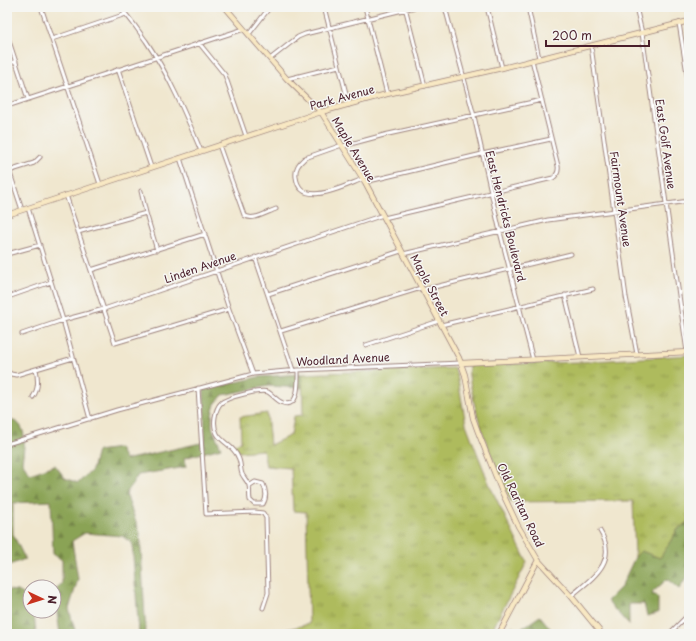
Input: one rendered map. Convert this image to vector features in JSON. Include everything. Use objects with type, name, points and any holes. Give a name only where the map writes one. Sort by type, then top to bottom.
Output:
[{"type":"main road","name":"Maple Avenue","points":[[226,7],[287,79],[321,112],[364,181],[383,217]]},
{"type":"main road","name":"Park Avenue","points":[[7,215],[321,112],[387,94],[502,68],[689,21]]},
{"type":"main road","name":"Maple Street","points":[[383,217],[461,363]]},
{"type":"main road","name":"Woodland Avenue","points":[[461,363],[688,352]]},
{"type":"main road","name":"Old Raritan Road","points":[[461,363],[478,432],[510,509],[538,560],[571,596],[602,634]]},
{"type":"main road","points":[[499,634],[538,560]]},
{"type":"street","points":[[41,7],[100,184]]},
{"type":"street","points":[[119,7],[126,14],[156,57],[182,106],[201,151]]},
{"type":"street","points":[[249,34],[270,7]]},
{"type":"street","points":[[324,7],[349,105]]},
{"type":"street","points":[[365,7],[387,94]]},
{"type":"street","points":[[270,59],[298,37],[406,8],[415,7]]},
{"type":"street","name":"East Hendricks Boulevard","points":[[445,7],[474,116],[500,232],[533,360]]},
{"type":"street","points":[[487,7],[502,68]]},
{"type":"street","points":[[528,7],[539,58]]},
{"type":"street","name":"East Golf Avenue","points":[[636,7],[642,33],[665,205],[688,352]]},
{"type":"street","points":[[406,8],[425,86]]},
{"type":"street","points":[[52,39],[126,14]]},
{"type":"street","points":[[679,24],[688,66],[689,86]]},
{"type":"street","points":[[7,106],[244,29]]},
{"type":"street","points":[[7,35],[28,99]]},
{"type":"street","points":[[199,43],[225,75],[246,136]]},
{"type":"street","name":"Fairmount Avenue","points":[[591,46],[626,297],[636,354]]},
{"type":"street","points":[[532,60],[542,100],[551,139],[364,181],[318,194],[306,193],[299,185],[297,180],[296,170],[300,162],[305,158],[342,146],[542,100]]},
{"type":"street","points":[[7,64],[16,61]]},
{"type":"street","points":[[287,79],[339,66]]},
{"type":"street","points":[[118,69],[151,167]]},
{"type":"street","name":"Linden Avenue","points":[[22,334],[63,320],[104,309],[383,217],[553,178],[557,175],[558,166],[551,139]]},
{"type":"street","points":[[219,145],[246,217],[252,218],[276,209]]},
{"type":"street","points":[[9,171],[34,163],[40,157]]},
{"type":"street","points":[[180,158],[229,309],[253,374]]},
{"type":"street","points":[[7,164],[22,210]]},
{"type":"street","points":[[141,191],[157,250]]},
{"type":"street","points":[[66,195],[115,343],[229,309]]},
{"type":"street","points":[[268,294],[402,252],[500,232],[548,220],[689,201]]},
{"type":"street","points":[[28,208],[63,320],[90,419]]},
{"type":"street","points":[[78,232],[146,213]]},
{"type":"street","points":[[91,270],[205,234]]},
{"type":"street","points":[[7,254],[40,245]]},
{"type":"street","points":[[281,331],[422,289],[571,254]]},
{"type":"street","points":[[255,258],[293,370]]},
{"type":"street","points":[[8,297],[51,282]]},
{"type":"street","points":[[366,345],[440,323],[593,289]]},
{"type":"street","points":[[565,295],[580,357]]},
{"type":"street","points":[[7,371],[16,375],[73,358]]},
{"type":"street","name":"Woodland Avenue","points":[[7,444],[117,410],[253,374],[293,370],[461,363]]},
{"type":"street","points":[[33,397],[36,393],[38,384],[36,369]]},
{"type":"street","points":[[250,486],[255,482],[263,484],[265,488],[265,500],[263,504],[251,502],[249,496],[250,486],[243,475],[237,454],[219,437],[215,426],[217,410],[226,399],[262,391],[269,393],[282,402],[289,403],[294,399],[297,392],[298,370]]},
{"type":"street","points":[[198,388],[206,514],[255,512],[263,513],[266,518],[268,593],[263,608]]},
{"type":"street","points":[[571,596],[602,568],[605,560],[606,549],[604,538],[600,531]]},
{"type":"street","points":[[669,634],[689,614]]},
{"type":"green space","points":[[689,355],[689,521],[678,529],[660,559],[641,551],[635,557],[633,501],[511,502],[488,448],[479,421],[470,382],[469,365],[580,362]]},
{"type":"green space","points":[[454,368],[457,375],[466,424],[472,440],[490,486],[527,562],[490,634],[267,634],[309,624],[306,512],[293,511],[291,468],[266,466],[263,450],[239,452],[231,445],[241,442],[240,417],[267,413],[270,445],[291,435],[294,416],[303,415],[302,374]]},
{"type":"green space","points":[[302,374],[302,388],[268,386],[223,395],[215,404],[212,415],[212,427],[221,448],[184,458],[186,467],[138,475],[126,494],[140,533],[146,634],[139,634],[132,543],[122,536],[85,533],[72,541],[78,579],[69,609],[76,634],[60,634],[58,619],[62,619],[62,560],[53,554],[51,501],[13,503],[13,534],[25,559],[7,566],[7,420],[14,421],[19,424],[22,429],[24,435],[24,449],[22,462],[30,474],[55,465],[65,478],[78,483],[92,470],[97,451],[119,448],[125,460],[205,442],[204,390],[258,377]]},
{"type":"green space","points":[[689,521],[689,574],[679,589],[667,579],[652,593],[658,598],[658,613],[647,616],[644,604],[629,604],[629,625],[607,601],[621,587],[635,557],[641,551],[660,558],[678,529]]},
{"type":"green space","points":[[7,590],[18,591],[22,593],[22,619],[35,619],[36,634],[7,634]]},
{"type":"green space","points":[[540,616],[555,634],[508,634],[512,626],[518,631]]}]
